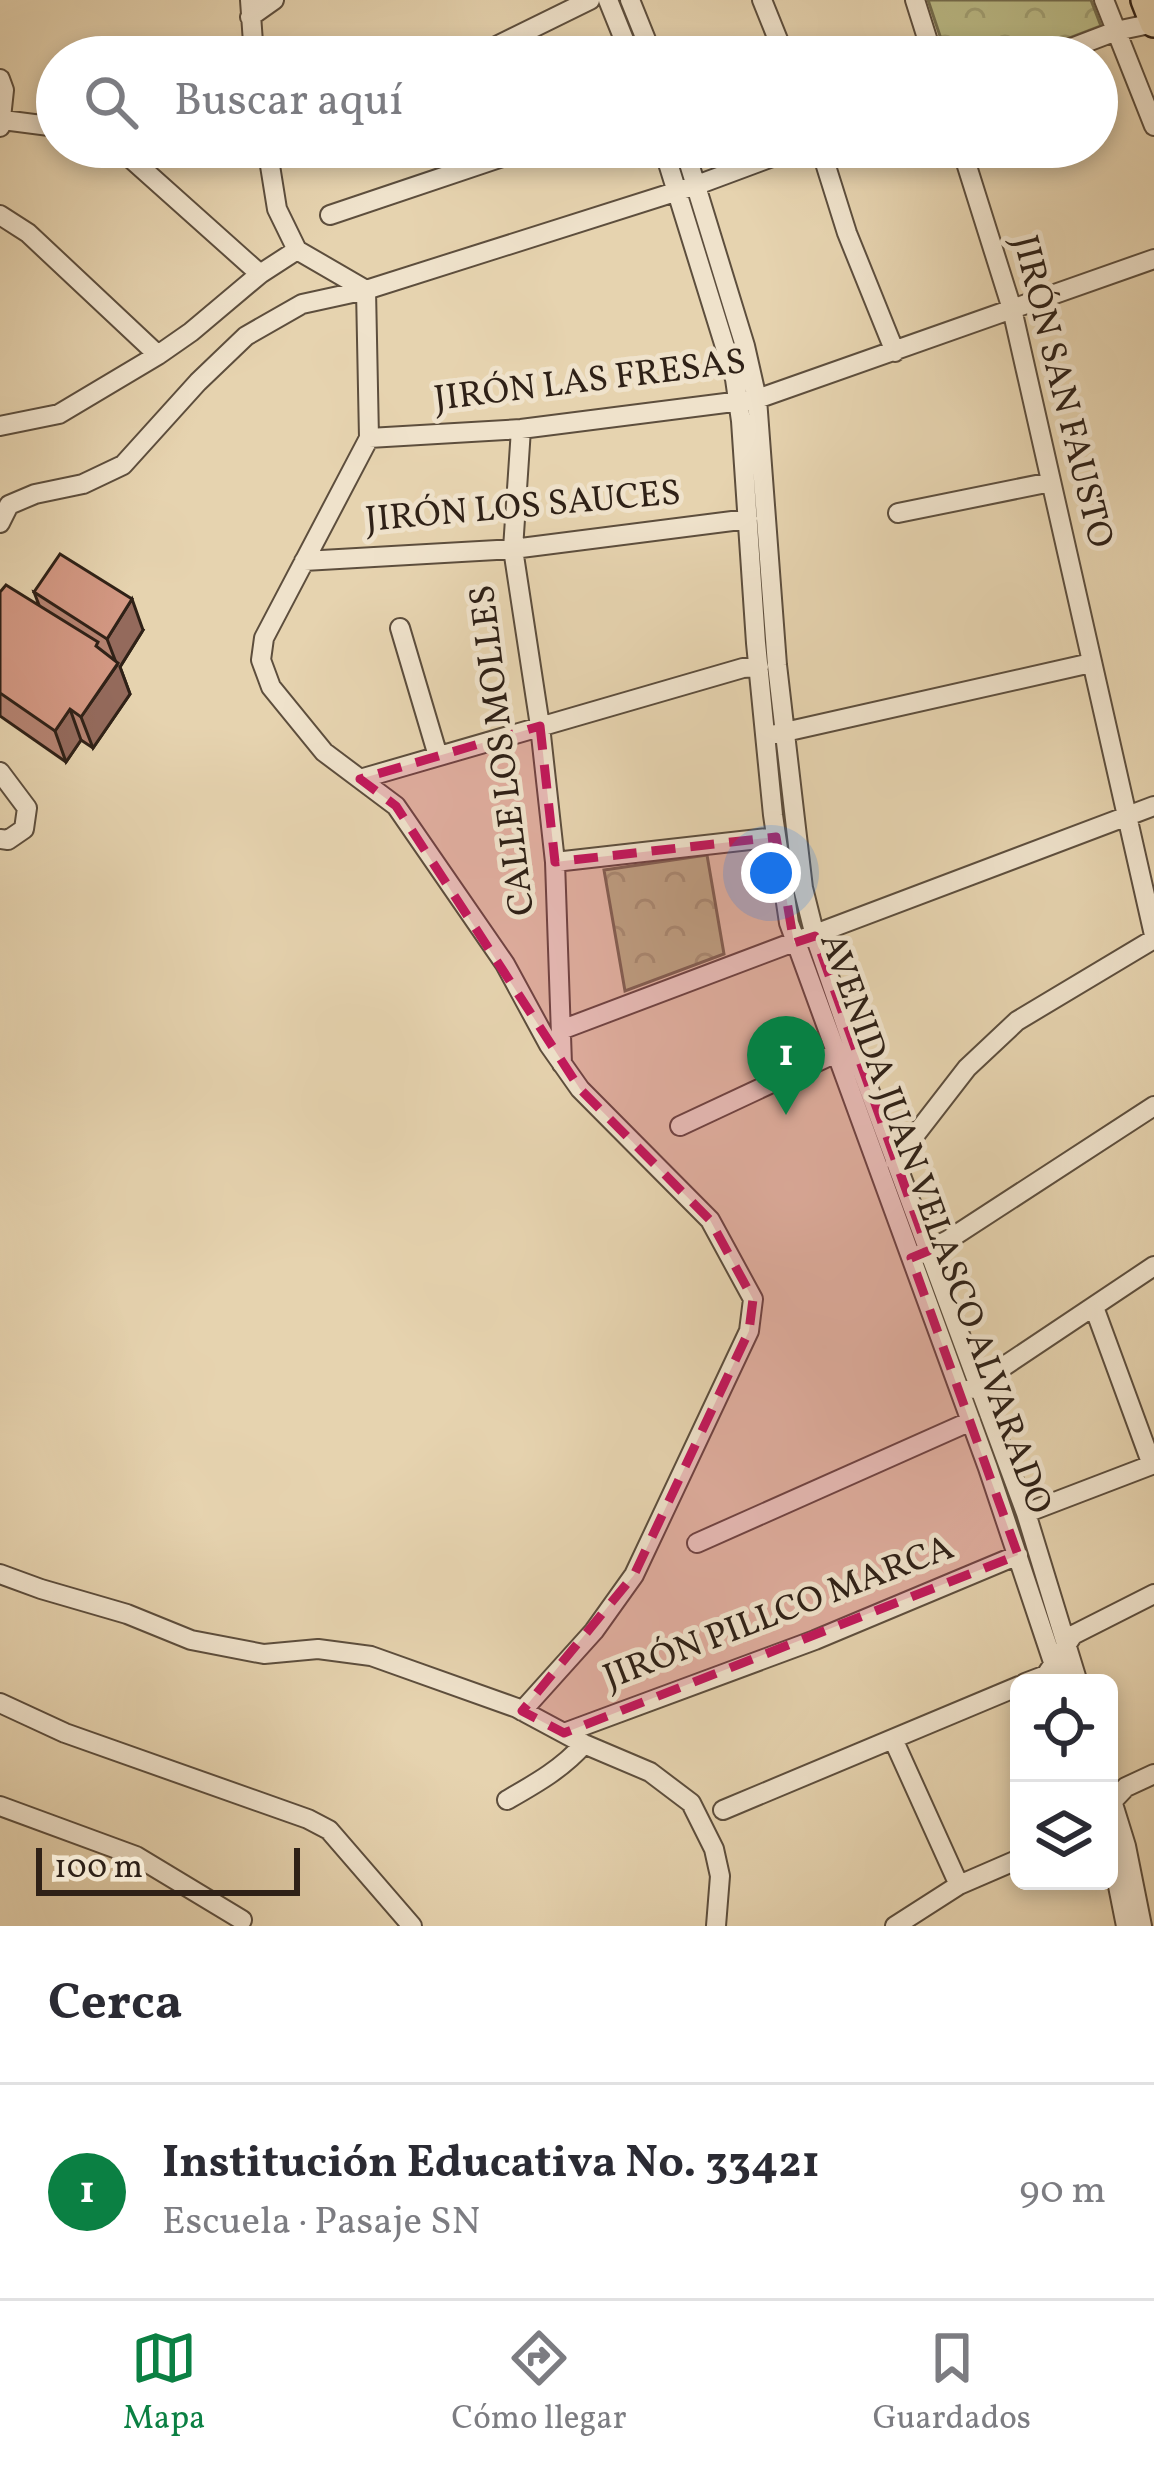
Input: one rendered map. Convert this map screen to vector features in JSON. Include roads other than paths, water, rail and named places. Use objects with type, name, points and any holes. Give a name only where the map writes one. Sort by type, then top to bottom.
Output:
[{"type":"highway","points":[[1144,0],[1154,23]]},
{"type":"street","points":[[250,8],[274,0]]},
{"type":"street","points":[[517,36],[590,0]]},
{"type":"street","points":[[608,0],[623,36]]},
{"type":"street","points":[[630,0],[644,36]]},
{"type":"street","points":[[762,0],[776,36]]},
{"type":"street","points":[[915,0],[926,36]]},
{"type":"street","points":[[1103,0],[1154,126]]},
{"type":"street","points":[[1103,36],[1154,23]]},
{"type":"street","points":[[0,79],[2,124],[36,126]]},
{"type":"street","points":[[141,168],[260,274]]},
{"type":"street","points":[[270,168],[277,209],[297,250],[366,290]]},
{"type":"street","points":[[330,215],[470,168]]},
{"type":"street","name":"AVENIDA JUAN VELASCO ALVARADO","points":[[675,168],[687,188],[745,346],[777,665],[776,837],[784,899],[806,939],[895,1161],[920,1254]]},
{"type":"street","name":"AVENIDA JUAN VELASCO ALVARADO","points":[[686,168],[687,188]]},
{"type":"street","points":[[0,523],[9,506],[35,494],[83,484],[123,465],[247,336],[302,304],[366,290],[742,168]]},
{"type":"street","points":[[827,168],[895,352]]},
{"type":"street","name":"JIRÓN SAN FAUSTO","points":[[968,168],[1012,309],[1154,937]]},
{"type":"street","points":[[0,215],[28,233],[158,355]]},
{"type":"street","points":[[0,426],[59,413],[158,355],[297,250]]},
{"type":"street","name":"JIRÓN LAS FRESAS","points":[[369,438],[521,429],[748,400],[1154,259]]},
{"type":"street","points":[[366,290],[369,438],[264,638],[261,660],[271,687],[324,752],[396,806],[506,964],[549,1045],[580,1089],[710,1220],[753,1299],[749,1331],[634,1575],[594,1631],[522,1711]]},
{"type":"street","name":"AVENIDA JUAN VELASCO ALVARADO","points":[[748,400],[748,518],[759,667],[802,889],[806,939],[836,1052],[920,1254],[969,1389],[1026,1514],[1075,1674]]},
{"type":"street","name":"CALLE LOS MOLLES","points":[[521,429],[514,549],[555,862],[562,1064]]},
{"type":"street","points":[[898,513],[1051,482]]},
{"type":"street","name":"JIRÓN LOS SAUCES","points":[[304,561],[514,549],[748,518]]},
{"type":"street","points":[[400,628],[438,756]]},
{"type":"street","points":[[775,734],[1091,663]]},
{"type":"street","points":[[359,779],[759,667]]},
{"type":"street","points":[[0,772],[27,808],[23,829],[8,840],[0,839]]},
{"type":"street","points":[[561,1030],[1154,806]]},
{"type":"street","points":[[555,862],[776,837]]},
{"type":"street","points":[[895,1161],[967,1068],[1017,1021],[1154,937]]},
{"type":"street","points":[[680,1126],[836,1052]]},
{"type":"street","points":[[920,1254],[1154,1106]]},
{"type":"street","points":[[969,1389],[1154,1266]]},
{"type":"street","points":[[1026,1514],[1153,1464],[1094,1307]]},
{"type":"street","name":"AVENIDA JUAN VELASCO ALVARADO","points":[[969,1389],[971,1421],[1057,1674]]},
{"type":"street","points":[[697,1543],[971,1421]]},
{"type":"street","name":"JIRÓN PILLCO MARCA","points":[[564,1733],[815,1640],[1018,1555]]},
{"type":"street","points":[[0,1574],[127,1614],[191,1640],[264,1654],[318,1649],[371,1656],[522,1711],[650,1772],[691,1803],[714,1849],[721,1876],[716,1926]]},
{"type":"street","points":[[1047,1674],[1073,1635],[1154,1594]]},
{"type":"street","points":[[722,1810],[1010,1689]]},
{"type":"street","points":[[0,1702],[65,1733],[329,1830],[412,1926]]},
{"type":"street","points":[[893,1738],[959,1886]]},
{"type":"street","points":[[507,1800],[570,1760],[584,1744]]},
{"type":"street","points":[[1118,1794],[1154,1774]]},
{"type":"street","points":[[0,1806],[136,1856],[242,1924]]},
{"type":"street","points":[[1118,1823],[1142,1926]]},
{"type":"street","points":[[895,1926],[959,1886],[1010,1863]]},
{"type":"street","points":[[1118,1886],[1126,1926]]},
{"type":"place","name":"Institución Educativa No. 33421","points":[[786,1115]]}]
